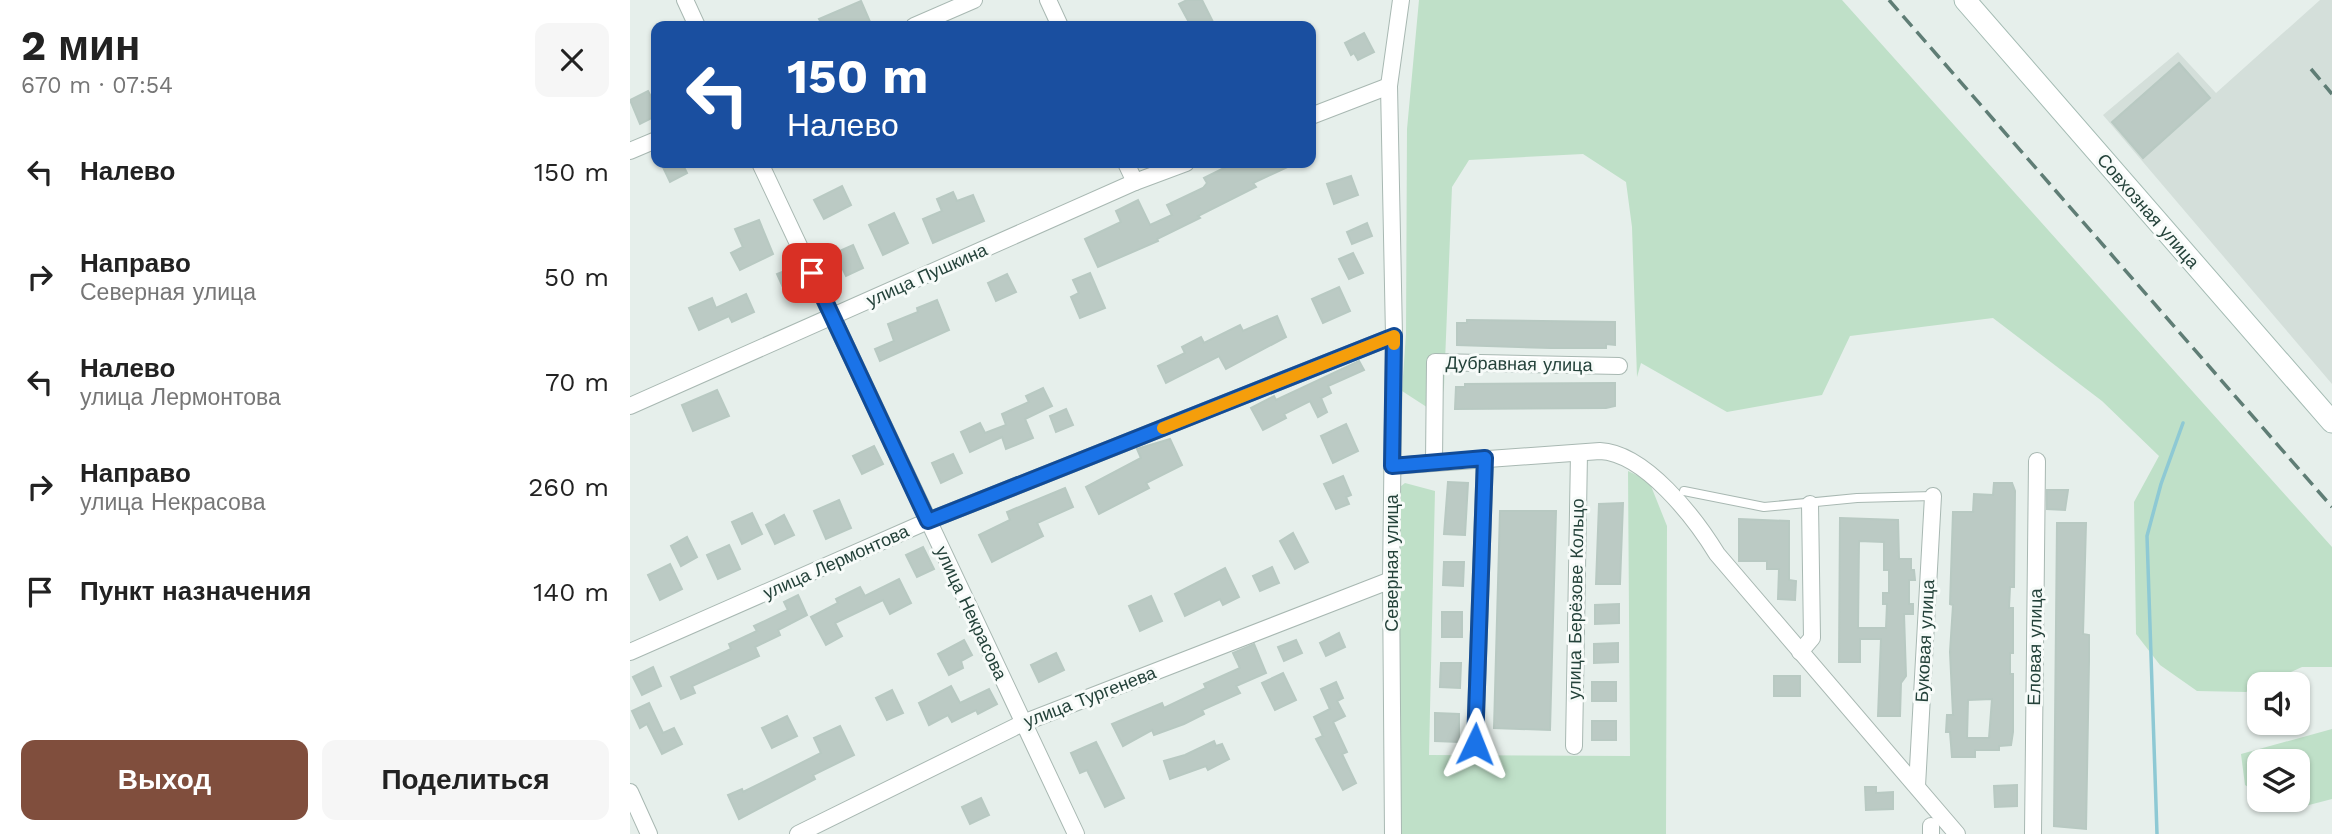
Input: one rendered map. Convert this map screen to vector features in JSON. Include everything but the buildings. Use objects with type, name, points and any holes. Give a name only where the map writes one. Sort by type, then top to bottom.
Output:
[{"type":"street","points":[[685,0],[695,21]]},
{"type":"street","points":[[926,21],[974,0]]},
{"type":"street","points":[[1048,0],[1058,21]]},
{"type":"street","name":"Северная улица","points":[[1393,834],[1391,580],[1394,336],[1389,86],[1401,0]]},
{"type":"street","name":"Совхозная улица","points":[[1965,0],[2332,422]]},
{"type":"street","points":[[1316,114],[1389,86]]},
{"type":"street","points":[[630,151],[651,142]]},
{"type":"street","name":"улица Некрасова","points":[[762,168],[1076,834]]},
{"type":"street","points":[[1128,168],[1135,182]]},
{"type":"street","name":"улица Пушкина","points":[[630,405],[1135,182],[1173,168]]},
{"type":"street","name":"улица Лермонтова","points":[[630,652],[928,521],[1394,336]]},
{"type":"street","name":"Дубравная улица","points":[[1434,462],[1435,362],[1619,366]]},
{"type":"street","name":"улица Берёзове Кольцо","points":[[1574,746],[1579,453]]},
{"type":"street","points":[[1392,466],[1485,458],[1618,453],[1643,467],[1702,529],[1717,554],[1957,834]]},
{"type":"street","points":[[1475,744],[1485,458]]},
{"type":"street","name":"Еловая улица","points":[[2033,834],[2037,461]]},
{"type":"street","name":"Буковая улица","points":[[1917,786],[1933,496]]},
{"type":"street","points":[[1800,652],[1812,638],[1810,504]]},
{"type":"street","name":"улица Тургенева","points":[[798,834],[1023,723],[1391,580]]},
{"type":"street","points":[[630,792],[649,834]]},
{"type":"lane","points":[[1684,491],[1764,508],[1857,498],[1933,496]]},
{"type":"shaded area","points":[[2320,0],[2332,0],[2332,384],[2103,115],[2178,52],[2216,93]]},
{"type":"green space","points":[[1419,0],[1842,0],[2332,547],[2332,667],[2302,667],[2291,672],[2247,672],[2246,692],[2197,691],[2160,665],[2136,634],[2134,502],[2159,456],[2102,401],[1993,318],[1850,336],[1822,395],[1727,412],[1641,363],[1637,377],[1632,227],[1626,182],[1583,154],[1469,160],[1452,187],[1444,387],[1439,415],[1402,391],[1406,334],[1407,129]]},
{"type":"green space","points":[[1628,471],[1649,481],[1667,526],[1666,834],[1399,834],[1396,490],[1405,483],[1435,491],[1429,755],[1630,756]]},
{"type":"green space","points":[[2332,729],[2332,799],[2310,805],[2310,749],[2259,749]]},
{"type":"green space","points":[[2247,752],[2247,786],[2245,785],[2241,754]]},
{"type":"waterway","points":[[2157,834],[2147,536],[2161,484],[2183,423]]},
{"type":"railway","points":[[1889,0],[2332,507]]},
{"type":"railway","points":[[2311,69],[2332,94]]},
{"type":"slow traffic","points":[[1163,428],[1394,336],[1394,344]]},
{"type":"route","points":[[812,273],[928,521],[1394,336],[1392,466],[1485,458],[1475,744]]}]
